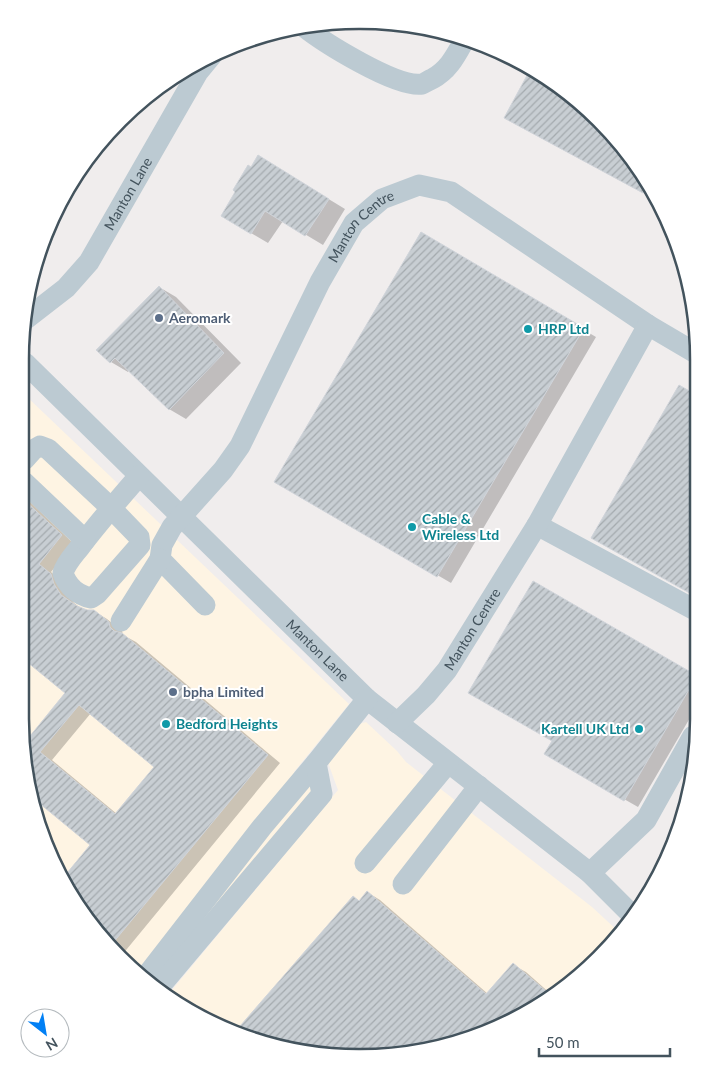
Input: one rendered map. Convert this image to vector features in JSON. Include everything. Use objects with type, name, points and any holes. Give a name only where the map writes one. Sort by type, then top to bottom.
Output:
[{"type":"street","points":[[312,33],[383,74],[402,82],[422,84],[442,74],[462,45]]},
{"type":"street","name":"Manton Lane","points":[[32,314],[66,288],[89,262],[200,70]]},
{"type":"street","name":"Manton Centre","points":[[121,621],[160,559],[162,545],[172,527],[223,470],[240,446],[320,282],[349,231],[354,223],[382,199],[419,186],[451,192],[648,325],[690,350]]},
{"type":"street","name":"Manton Centre","points":[[397,723],[426,695],[447,670],[537,525],[648,325]]},
{"type":"street","name":"Manton Lane","points":[[29,367],[367,699],[590,873],[628,911]]},
{"type":"street","points":[[29,454],[40,446],[48,449],[112,508],[139,538],[140,545],[97,594],[91,598],[81,596],[68,584],[63,573],[65,567],[85,540],[112,508],[139,476]]},
{"type":"street","points":[[29,487],[85,540]]},
{"type":"street","points":[[537,525],[690,607]]},
{"type":"street","points":[[160,559],[205,605]]},
{"type":"street","points":[[149,973],[262,827],[367,699]]},
{"type":"street","points":[[590,873],[646,820],[690,742]]},
{"type":"street","points":[[162,984],[322,794],[316,763]]},
{"type":"street","points":[[365,863],[448,763]]},
{"type":"street","points":[[403,884],[479,786]]},
{"type":"shaded area","points":[[29,399],[349,704],[294,772],[315,789],[156,980],[111,937],[97,920],[73,884],[46,825],[35,783],[29,740]]},
{"type":"shaded area","points":[[366,722],[406,762],[592,907],[615,928],[578,967],[543,994],[525,1005],[466,1032],[424,1043],[403,1046],[381,1049],[338,1049],[274,1038],[253,1032],[213,1015],[171,991],[338,790],[327,760],[350,727]]},
{"type":"building","points":[[527,75],[578,111],[608,141],[635,176],[644,191],[643,193],[504,118]]},
{"type":"building","points":[[258,155],[329,199],[305,236],[265,211],[251,234],[221,216],[235,192],[233,190],[248,165],[251,167]]},
{"type":"building","points":[[421,232],[584,328],[437,577],[274,482]]},
{"type":"building","name":"Aeromark","points":[[159,286],[224,353],[169,410],[115,358],[110,363],[96,350]]},
{"type":"building","points":[[679,385],[690,391],[690,593],[591,538]]},
{"type":"building","name":"Bedford Heights","points":[[29,505],[62,535],[39,564],[51,574],[54,584],[61,595],[77,606],[87,610],[94,610],[109,622],[110,627],[114,631],[122,633],[268,755],[115,941],[84,902],[67,873],[90,845],[40,804],[35,783],[29,737],[65,693],[29,664]],"holes":[[[79,705],[154,767],[115,814],[40,752]]]},
{"type":"building","points":[[533,581],[690,672],[690,688],[624,801],[544,754],[552,741],[468,693]]},
{"type":"building","points":[[367,891],[486,994],[513,963],[546,992],[506,1015],[466,1032],[424,1043],[381,1049],[338,1049],[295,1043],[240,1027],[353,896],[359,901]]},
{"type":"place","name":"Aeromark","points":[[159,318]]},
{"type":"place","name":"HRP Ltd","points":[[528,329]]},
{"type":"place","name":"Cable & Wireless Ltd","points":[[412,527]]},
{"type":"place","name":"bpha Limited","points":[[173,692]]},
{"type":"place","name":"Bedford Heights","points":[[166,724]]},
{"type":"place","name":"Kartell UK Ltd","points":[[639,729]]}]
